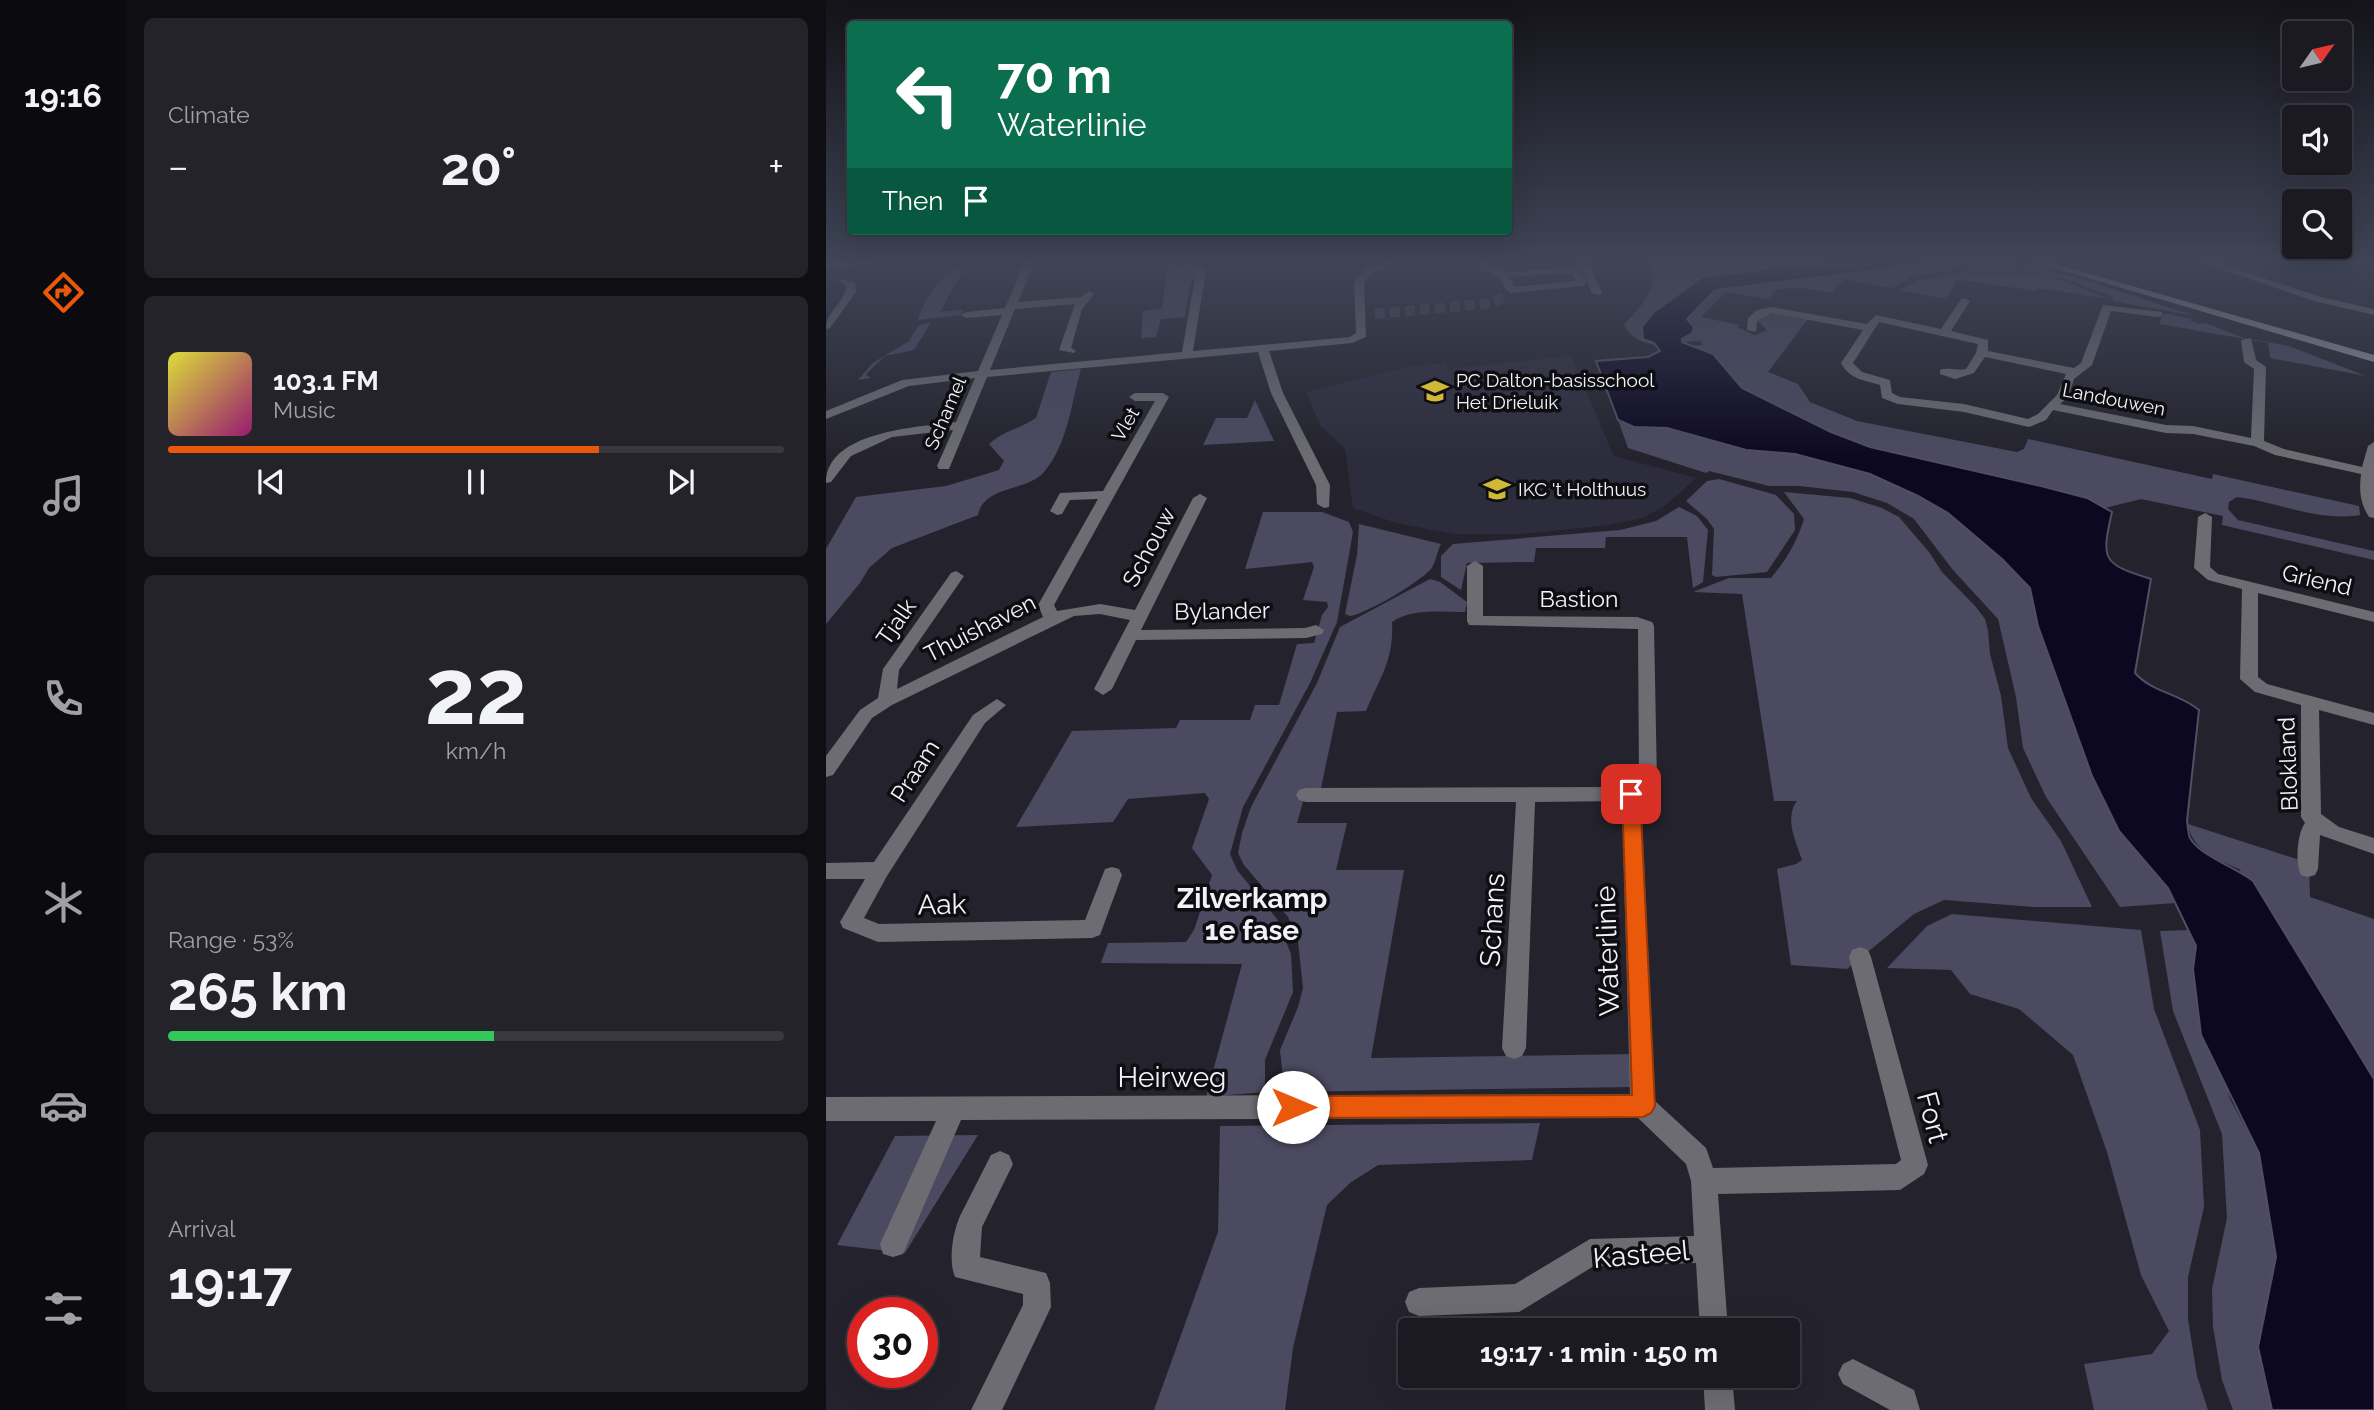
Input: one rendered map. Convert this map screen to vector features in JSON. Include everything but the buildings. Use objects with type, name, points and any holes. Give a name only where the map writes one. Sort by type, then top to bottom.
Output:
[{"type":"street","name":"Schamel","points":[[944,466],[1003,327]]},
{"type":"street","points":[[1070,351],[1065,350],[1072,327]]},
{"type":"street","points":[[1187,355],[1192,327]]},
{"type":"street","points":[[826,415],[906,383],[1352,340],[1362,335],[1362,327]]},
{"type":"street","name":"Landouwen","points":[[1870,327],[1847,362],[1848,369],[1854,374],[1886,383],[1886,395],[1898,400],[1964,408],[2029,423],[2042,417],[2050,406],[2166,429],[2193,430],[2257,443],[2280,452],[2368,472]]},
{"type":"street","points":[[1899,327],[1984,342],[1982,353],[1970,371],[1955,375],[1944,372]]},
{"type":"street","points":[[1944,333],[1948,327]]},
{"type":"street","points":[[2050,406],[2062,397],[2069,377],[2087,365],[2100,327]]},
{"type":"street","points":[[2268,327],[2328,351],[2374,364]]},
{"type":"street","points":[[2269,327],[2374,359]]},
{"type":"street","points":[[2247,340],[2250,362],[2260,369],[2257,443]]},
{"type":"street","points":[[1262,348],[1277,393],[1323,485],[1324,504]]},
{"type":"street","points":[[1982,353],[2074,372]]},
{"type":"street","name":"Vlet","points":[[1051,617],[1046,605],[1163,397],[1135,397]]},
{"type":"street","points":[[826,479],[846,453],[889,434],[960,425]]},
{"type":"street","points":[[2374,446],[2368,472],[2371,495],[2368,507],[2374,514]]},
{"type":"street","points":[[1057,511],[1065,496],[1107,495]]},
{"type":"street","name":"Schouw","points":[[1138,617],[1200,498]]},
{"type":"street","name":"Griend","points":[[2205,517],[2202,568],[2213,577],[2374,617]]},
{"type":"street","name":"Bastion","points":[[1475,566],[1475,621],[1637,622],[1646,626],[1648,782],[1631,794]]},
{"type":"street","name":"Tjalk","points":[[886,701],[891,669],[956,576]]},
{"type":"street","name":"Griend","points":[[2250,588],[2249,679],[2261,688],[2310,701]]},
{"type":"street","name":"Thuishaven","points":[[826,770],[866,713],[1036,628],[1051,617],[1093,609],[1126,611],[1138,617]]},
{"type":"street","points":[[1103,689],[1138,617]]},
{"type":"street","name":"Bylander","points":[[1129,635],[1306,633],[1316,630]]},
{"type":"street","points":[[2310,701],[2374,719]]},
{"type":"street","name":"Blokland","points":[[2310,701],[2311,817],[2317,824],[2338,835],[2374,846]]},
{"type":"street","name":"Praam","points":[[880,870],[979,719],[998,705]]},
{"type":"street","points":[[1306,795],[1631,794]]},
{"type":"street","name":"Waterlinie","points":[[1631,794],[1643,1106]]},
{"type":"street","name":"Schans","points":[[1514,1048],[1526,795]]},
{"type":"street","name":"Blokland","points":[[2308,869],[2310,831],[2317,824]]},
{"type":"street","points":[[826,871],[880,870]]},
{"type":"street","name":"Aak","points":[[880,870],[851,922],[878,933],[1092,929],[1112,875]]},
{"type":"street","name":"Fort","points":[[1704,1181],[1900,1177],[1915,1165],[1860,957]]},
{"type":"street","points":[[1643,1106],[1696,1157],[1704,1181],[1713,1318]]},
{"type":"street","name":"Heirweg","points":[[826,1109],[1643,1106]]},
{"type":"street","points":[[893,1244],[954,1108]]},
{"type":"street","points":[[986,1410],[1037,1307],[1036,1283],[965,1267],[969,1225],[1000,1164]]},
{"type":"street","name":"Kasteel","points":[[1419,1302],[1519,1298],[1590,1252],[1708,1248]]},
{"type":"street","points":[[1853,1374],[1903,1400],[1905,1410]]},
{"type":"street","points":[[1719,1388],[1720,1410]]},
{"type":"shaded area","points":[[918,327],[928,327],[914,350],[885,356],[866,374],[870,378],[858,380],[873,363],[909,341]]},
{"type":"shaded area","points":[[1142,327],[1159,327],[1156,337],[1141,338]]},
{"type":"shaded area","points":[[1625,327],[1655,327],[1643,339],[1658,345],[1638,340]]},
{"type":"shaded area","points":[[1642,327],[1694,327],[1692,333],[1682,339],[1682,342],[1713,354],[1742,388],[1831,432],[1870,447],[2087,498],[2112,512],[2107,541],[2109,558],[2123,569],[2151,579],[2135,673],[2150,685],[2199,710],[2187,821],[2190,838],[2201,850],[2253,881],[2374,1079],[2374,1410],[2272,1410],[2258,1347],[2276,1257],[2259,1153],[2201,1035],[2193,969],[2196,946],[2168,888],[2119,831],[2092,776],[2038,626],[2030,588],[2002,559],[1948,513],[1870,474],[1795,454],[1746,450],[1667,428],[1634,427],[1618,420],[1596,361],[1648,357],[1660,351],[1654,343],[1643,339]]},
{"type":"shaded area","points":[[1689,327],[1737,327],[1755,335],[1767,330],[1764,327],[1802,327],[1768,372],[1798,384],[1810,402],[1857,421],[2017,452],[2024,449],[2028,439],[2212,479],[2213,474],[2359,506],[2360,515],[2329,516],[2237,497],[2229,502],[2228,509],[2238,520],[2374,551],[2374,560],[2222,525],[2223,516],[2141,499],[2105,508],[2087,498],[2041,486],[1870,447],[1831,432],[1742,388],[1713,354],[1691,346],[1702,345],[1700,341],[1682,342],[1682,339],[1692,333]]},
{"type":"shaded area","points":[[2176,327],[2215,327],[2244,338],[2289,346],[2366,376],[2270,358],[2268,343]]},
{"type":"shaded area","points":[[1571,356],[1614,456],[1696,478],[1665,506],[1642,518],[1608,525],[1521,534],[1454,534],[1396,523],[1353,508],[1345,449],[1320,425],[1306,392],[1406,367],[1446,363],[1448,369]]},
{"type":"shaded area","points":[[1081,369],[1064,436],[1044,472],[1027,483],[988,498],[978,515],[892,548],[869,568],[826,624],[826,549],[856,497],[946,486],[999,470],[1004,461],[989,444],[1036,418],[1051,372]]},
{"type":"shaded area","points":[[1255,400],[1274,441],[1203,445],[1216,418],[1247,418]]},
{"type":"shaded area","points":[[1618,420],[1634,427],[1667,428],[1746,450],[1795,454],[1870,474],[1948,513],[2002,559],[2030,588],[2048,654],[2092,776],[2119,831],[2168,888],[2175,903],[2120,907],[2046,797],[2023,748],[2016,697],[1998,619],[1953,570],[1914,519],[1887,503],[1853,492],[1799,486],[1769,486],[1709,471],[1706,473],[1628,448]]},
{"type":"shaded area","points":[[1719,479],[1776,495],[1794,514],[1795,530],[1767,572],[1716,577],[1712,575],[1714,529],[1707,519],[1686,501],[1707,481]]},
{"type":"shaded area","points":[[1784,492],[1850,498],[1882,508],[1899,517],[1942,572],[1985,619],[1990,654],[2001,696],[2008,748],[2031,798],[2061,841],[2092,907],[2034,907],[1944,900],[1914,914],[1847,969],[1791,965],[1777,869],[1802,860],[1791,822],[1797,801],[1774,801],[1742,594],[1693,592],[1729,578],[1771,578],[1791,550],[1804,519]]},
{"type":"shaded area","points":[[1679,507],[1697,516],[1708,530],[1703,582],[1693,588],[1687,537],[1606,537],[1605,548],[1536,548],[1534,562],[1467,563],[1461,590],[1441,577],[1441,556],[1453,544],[1620,530],[1656,521]]},
{"type":"shaded area","points":[[1263,512],[1322,512],[1349,522],[1353,532],[1337,622],[1310,683],[1243,807],[1230,854],[1237,870],[1277,919],[1291,954],[1293,992],[1265,1060],[1265,1092],[1206,1097],[1242,964],[1101,963],[1108,943],[1186,942],[1194,930],[1212,875],[1192,848],[1209,799],[1205,793],[1128,799],[1113,822],[1016,827],[1072,731],[1176,728],[1180,720],[1250,720],[1255,705],[1279,705],[1297,644],[1314,643],[1322,615],[1328,607],[1327,602],[1303,600],[1314,567],[1312,562],[1245,569]]},
{"type":"shaded area","points":[[1359,524],[1441,544],[1433,566],[1425,575],[1380,604],[1350,616],[1345,614],[1357,555]]},
{"type":"shaded area","points":[[1430,579],[1440,582],[1467,602],[1465,612],[1417,613],[1392,622],[1391,648],[1366,711],[1337,712],[1321,788],[1307,788],[1297,823],[1347,823],[1336,870],[1404,870],[1371,1058],[1635,1054],[1635,1087],[1280,1092],[1283,1078],[1280,1050],[1303,988],[1298,941],[1288,917],[1244,865],[1238,853],[1242,833],[1251,807],[1317,683],[1340,627]]},
{"type":"shaded area","points":[[2188,824],[2309,863],[2310,897],[2374,919],[2374,1079],[2239,869],[2200,847],[2194,841]]},
{"type":"shaded area","points":[[1952,914],[2141,930],[2154,1009],[2200,1130],[2204,1207],[2188,1277],[2188,1319],[2197,1376],[2208,1410],[2094,1410],[2084,1364],[2152,1354],[2169,1331],[2141,1275],[2107,1152],[2073,1055],[2019,1009],[1970,994],[1951,970],[1887,968],[1927,926]]},
{"type":"shaded area","points":[[2188,930],[2196,946],[2193,969],[2230,1099],[2259,1153],[2276,1257],[2258,1347],[2272,1410],[2233,1410],[2222,1380],[2213,1327],[2212,1289],[2227,1218],[2222,1134],[2173,1011],[2160,931]]},
{"type":"shaded area","points":[[1540,1123],[1532,1160],[1378,1165],[1350,1183],[1327,1205],[1293,1348],[1285,1410],[1154,1410],[1218,1232],[1220,1126]]},
{"type":"shaded area","points":[[978,1135],[905,1253],[837,1245],[895,1136]]},
{"type":"place","name":"PC Dalton-basisschool Het Drieluik","points":[[1435,391]]},
{"type":"place","name":"IKC 't Holthuus","points":[[1497,489]]},
{"type":"district","name":"Zilverkamp 1e fase","points":[[1252,914]]},
{"type":"route","points":[[1293,1107],[1643,1106],[1631,794]]}]
